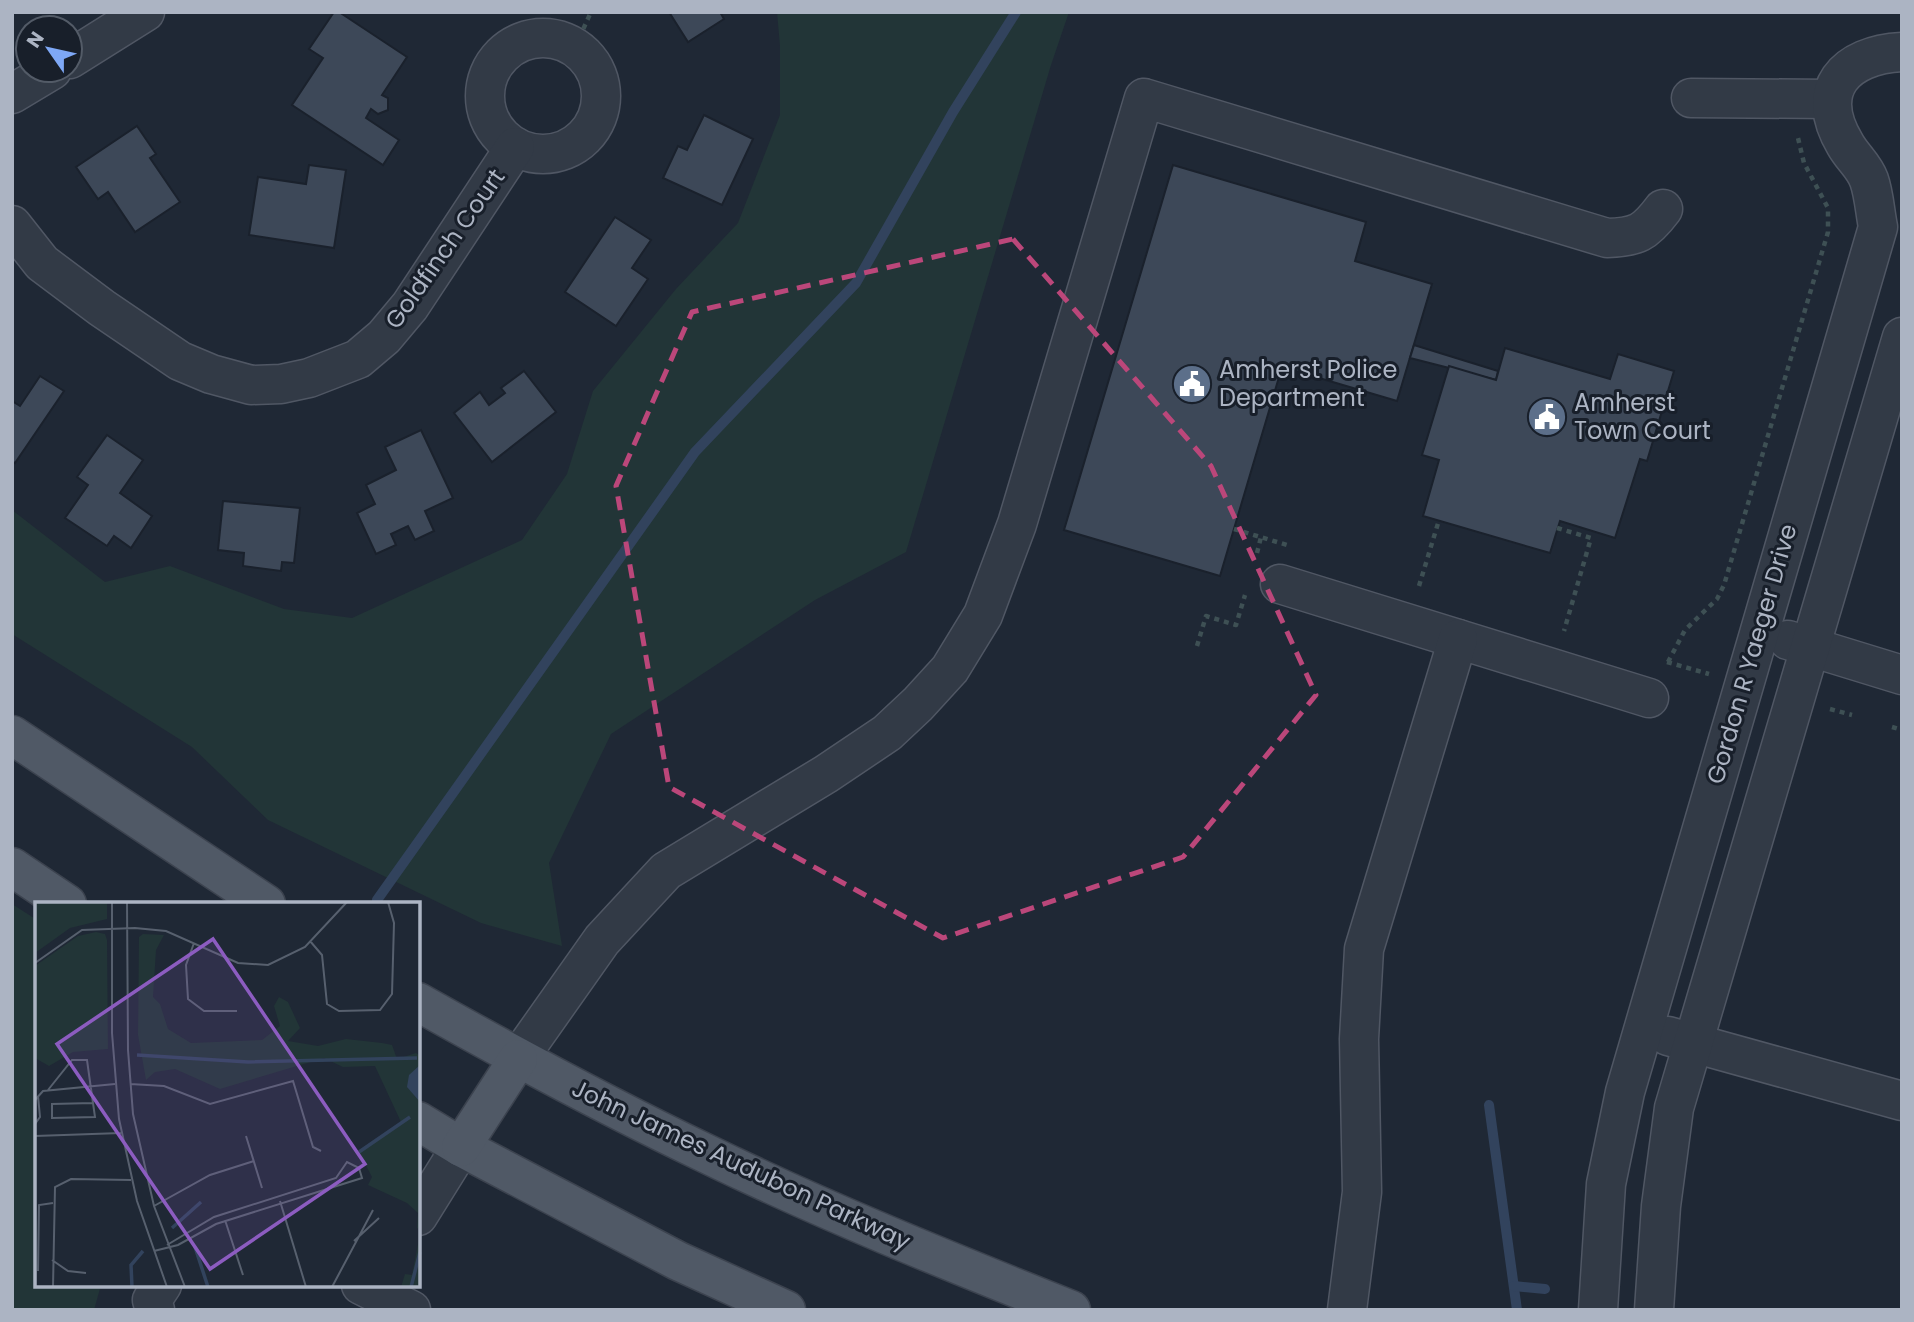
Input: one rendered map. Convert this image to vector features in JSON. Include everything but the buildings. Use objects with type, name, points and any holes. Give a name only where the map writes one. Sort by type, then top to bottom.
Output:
[{"type":"main road","points":[[12,735],[263,902]]},
{"type":"main road","points":[[12,867],[64,902]]},
{"type":"main road","name":"John James Audubon Parkway","points":[[420,1003],[518,1059],[707,1155],[1071,1310]]},
{"type":"main road","points":[[461,1147],[518,1059]]},
{"type":"main road","points":[[420,1122],[461,1147],[678,1261],[774,1307]]},
{"type":"street","points":[[84,50],[145,12]]},
{"type":"street","name":"Goldfinch Court","points":[[541,37],[560,40],[575,47],[591,62],[600,80],[602,100],[597,118],[586,135],[571,147],[553,153],[533,153],[515,147],[500,135],[490,120],[485,101],[487,82],[494,65],[507,51],[523,41],[541,37]]},
{"type":"street","points":[[1691,98],[1831,99],[1835,83],[1852,66],[1890,53],[1902,52]]},
{"type":"street","points":[[12,94],[29,84]]},
{"type":"street","points":[[518,1059],[603,940],[666,871],[826,774],[887,733],[919,704],[950,670],[983,615],[1017,524],[1144,98],[1607,238],[1631,237],[1650,227],[1663,209]]},
{"type":"street","name":"Gordon R Yaeger Drive","points":[[1598,1310],[1606,1184],[1625,1092],[1878,228],[1869,180],[1859,161],[1845,145],[1835,120],[1831,99]]},
{"type":"street","name":"Goldfinch Court","points":[[12,225],[42,263],[180,361],[211,374],[251,385],[281,384],[309,378],[358,359],[384,337],[410,306],[515,147]]},
{"type":"street","points":[[1654,1310],[1661,1206],[1672,1120],[1692,1042],[1902,337]]},
{"type":"street","points":[[1260,578],[1649,698]]},
{"type":"street","points":[[1759,632],[1902,675]]},
{"type":"street","points":[[1347,1310],[1362,1192],[1359,1039],[1364,948],[1458,639]]},
{"type":"street","points":[[1642,1028],[1902,1101]]},
{"type":"street","points":[[420,1213],[461,1147]]},
{"type":"street","points":[[155,1310],[152,1300],[161,1287]]},
{"type":"street","points":[[368,1293],[411,1310]]},
{"type":"path","points":[[575,47],[591,12]]},
{"type":"path","points":[[1668,662],[1685,630],[1717,599],[1724,585],[1828,232],[1828,208],[1804,163],[1798,140],[1794,99]]},
{"type":"path","points":[[1419,586],[1439,520]]},
{"type":"path","points":[[1557,528],[1591,538],[1564,631]]},
{"type":"path","points":[[1196,646],[1206,616],[1236,625],[1260,578],[1261,537]]},
{"type":"path","points":[[1892,727],[1902,730]]},
{"type":"highlighted area","points":[[1013,239],[1211,466],[1316,695],[1183,857],[943,938],[669,787],[616,486],[692,312]]},
{"type":"shaded area","points":[[777,12],[1069,12],[906,552],[815,600],[611,734],[549,863],[562,946],[481,923],[268,820],[192,747],[12,634],[12,510],[105,582],[170,566],[284,609],[352,618],[522,540],[567,474],[593,391],[676,289],[738,223],[780,115]]},
{"type":"shaded area","points":[[12,904],[35,919],[35,1287],[100,1287],[94,1310],[12,1310]]},
{"type":"waterway","points":[[377,900],[695,452],[856,283],[953,112],[1016,12]]},
{"type":"waterway","points":[[1489,1105],[1517,1310]]},
{"type":"waterway","points":[[1514,1286],[1545,1289]]},
{"type":"place","name":"Amherst Police Department","points":[[1192,384]]},
{"type":"place","name":"Amherst Town Court","points":[[1547,417]]}]
